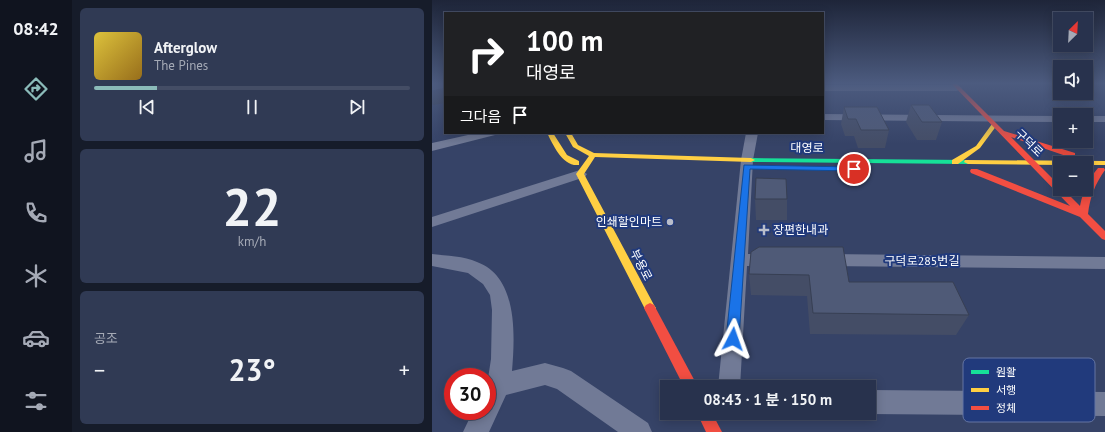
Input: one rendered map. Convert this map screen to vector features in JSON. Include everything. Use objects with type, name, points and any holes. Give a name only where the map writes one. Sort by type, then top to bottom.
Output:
[{"type":"main road","name":"구덕로","points":[[972,103],[1105,237]]},
{"type":"main road","points":[[955,162],[974,152],[981,145],[991,122]]},
{"type":"main road","points":[[1001,132],[1103,167]]},
{"type":"main road","points":[[551,134],[564,156],[584,169],[600,165]]},
{"type":"main road","name":"대영로","points":[[569,134],[575,146],[593,155],[747,163],[974,171],[1053,172]]},
{"type":"main road","points":[[584,169],[593,155]]},
{"type":"main road","name":"대영로","points":[[643,166],[747,163],[1032,162],[1103,167]]},
{"type":"main road","points":[[1093,169],[1103,167]]},
{"type":"main road","points":[[974,171],[1083,215],[1086,191],[1093,178],[1103,167]]},
{"type":"main road","name":"부용로","points":[[584,169],[688,380]]},
{"type":"main road","points":[[708,420],[714,432]]},
{"type":"street","points":[[824,118],[991,122],[1053,119]]},
{"type":"street","points":[[1093,119],[1105,119]]},
{"type":"street","points":[[432,147],[487,134]]},
{"type":"street","points":[[730,380],[747,163],[752,134]]},
{"type":"street","points":[[432,222],[584,169]]},
{"type":"street","points":[[432,260],[473,267],[489,279],[499,293],[502,323],[502,359],[499,385],[496,391]]},
{"type":"street","points":[[739,260],[786,260]]},
{"type":"street","name":"구덕로285번길","points":[[810,260],[1105,263]]},
{"type":"street","points":[[499,385],[545,374],[563,379],[639,432]]},
{"type":"street","points":[[876,402],[963,403]]},
{"type":"street","points":[[1095,404],[1105,404]]},
{"type":"street","points":[[476,432],[482,420]]},
{"type":"street","points":[[717,432],[721,420]]},
{"type":"building","points":[[911,105],[929,105],[942,122],[922,122]]},
{"type":"building","points":[[844,107],[877,107],[889,130],[861,130],[856,119],[848,119]]},
{"type":"building","points":[[756,178],[786,179],[787,199],[755,199]]},
{"type":"building","points":[[759,247],[843,247],[849,282],[953,282],[969,315],[813,313],[809,275],[749,274],[751,252]]},
{"type":"traffic: fast","points":[[751,160],[968,162]]},
{"type":"traffic: slow","points":[[955,162],[978,147],[994,125]]},
{"type":"traffic: slow","points":[[551,134],[564,156],[576,163]]},
{"type":"traffic: slow","points":[[569,134],[575,146],[593,155],[751,160]]},
{"type":"traffic: slow","points":[[593,155],[580,174],[650,308]]},
{"type":"traffic: slow","points":[[968,162],[1105,163]]},
{"type":"traffic: jam","points":[[973,103],[1105,237]]},
{"type":"traffic: jam","points":[[1001,132],[1072,155]]},
{"type":"traffic: jam","points":[[974,171],[1083,215],[1088,191],[1093,180],[1101,170]]},
{"type":"traffic: jam","points":[[650,308],[687,380]]},
{"type":"traffic: jam","points":[[708,420],[714,432]]},
{"type":"place","name":"인쇄할인마트","points":[[670,222]]},
{"type":"place","name":"장편한내과","points":[[764,230]]},
{"type":"route","points":[[733,339],[746,167],[854,169]]}]
